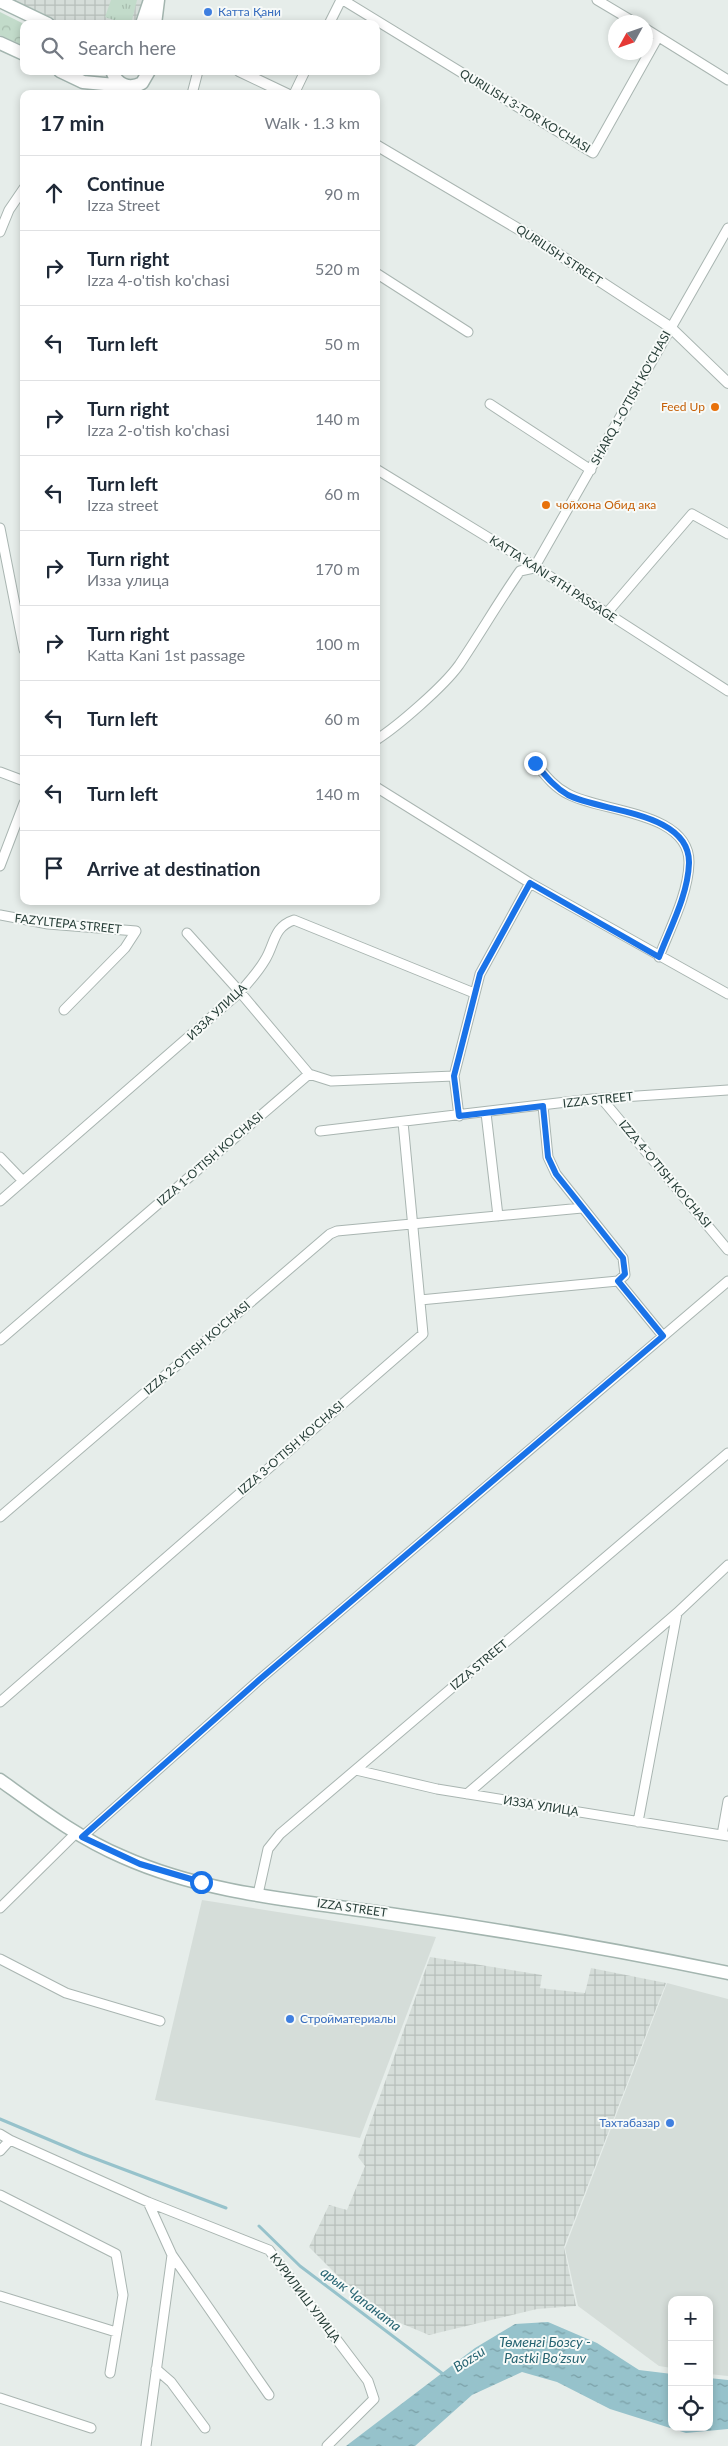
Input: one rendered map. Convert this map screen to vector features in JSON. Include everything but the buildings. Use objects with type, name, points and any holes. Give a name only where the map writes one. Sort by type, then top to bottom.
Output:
[{"type":"main road","points":[[143,20],[150,0]]},
{"type":"main road","points":[[156,20],[158,0]]},
{"type":"main road","points":[[0,1],[40,20]]},
{"type":"main road","points":[[0,43],[20,52]]},
{"type":"main road","points":[[68,75],[90,86],[92,90]]},
{"type":"main road","points":[[114,75],[118,82],[126,86]]},
{"type":"main road","points":[[83,82],[106,90],[142,83],[147,75]]},
{"type":"main road","name":"IZZA STREET","points":[[0,1780],[79,1835],[123,1857],[160,1871],[258,1894],[435,1920],[728,1973]]},
{"type":"street","points":[[331,20],[342,0]]},
{"type":"street","name":"QURILISH 3-TOR KO'CHASI","points":[[342,0],[375,20]]},
{"type":"street","points":[[597,0],[622,15]]},
{"type":"street","name":"QURILISH 3-TOR KO'CHASI","points":[[380,23],[593,153],[597,149],[658,37]]},
{"type":"street","points":[[653,34],[728,80]]},
{"type":"street","points":[[106,90],[110,75]]},
{"type":"street","points":[[193,90],[197,75]]},
{"type":"street","points":[[248,75],[279,90]]},
{"type":"street","points":[[296,90],[303,75]]},
{"type":"street","name":"QURILISH STREET","points":[[380,147],[537,240],[670,328],[728,383]]},
{"type":"street","points":[[0,232],[9,210],[20,194]]},
{"type":"street","name":"SHARQ 1-O'TISH KO'CHASI","points":[[534,568],[728,228]]},
{"type":"street","points":[[380,276],[468,332]]},
{"type":"street","points":[[490,404],[591,470]]},
{"type":"street","name":"KATTA KANI 4TH PASSAGE","points":[[380,472],[728,691]]},
{"type":"street","points":[[606,614],[692,514],[728,534]]},
{"type":"street","points":[[0,528],[20,630]]},
{"type":"street","points":[[380,737],[446,681],[459,665],[490,614],[520,571],[534,568]]},
{"type":"street","points":[[535,763],[553,784],[567,794],[597,805],[653,819],[672,831],[684,846],[689,861],[688,871],[676,912],[659,957]]},
{"type":"street","points":[[0,772],[20,780]]},
{"type":"street","points":[[380,790],[530,883],[728,994]]},
{"type":"street","points":[[0,866],[20,814]]},
{"type":"street","points":[[459,1116],[454,1076],[474,993],[480,974],[530,883]]},
{"type":"street","name":"FAZYLTEPA STREET","points":[[0,915],[48,924],[136,931],[125,948],[64,1010]]},
{"type":"street","name":"ИЗЗА УЛИЦА","points":[[0,1201],[240,992],[266,960],[278,929],[286,923],[294,920],[474,993]]},
{"type":"street","points":[[186,933],[240,992],[309,1074],[331,1081],[454,1076]]},
{"type":"street","name":"IZZA 1-O'TISH KO'CHASI","points":[[0,1340],[309,1074]]},
{"type":"street","name":"IZZA STREET","points":[[320,1132],[602,1098],[728,1090]]},
{"type":"street","name":"IZZA 4-O'TISH KO'CHASI","points":[[602,1098],[728,1250]]},
{"type":"street","points":[[420,1300],[618,1281],[625,1274],[623,1258],[556,1174],[548,1157],[543,1106]]},
{"type":"street","points":[[486,1113],[498,1216]]},
{"type":"street","name":"IZZA 3-O'TISH KO'CHASI","points":[[0,1702],[423,1334],[403,1122]]},
{"type":"street","points":[[0,1157],[23,1181]]},
{"type":"street","name":"IZZA 2-O'TISH KO'CHASI","points":[[0,1517],[337,1230],[582,1208]]},
{"type":"street","points":[[618,1281],[663,1336]]},
{"type":"street","points":[[0,1908],[79,1835],[728,1281]]},
{"type":"street","name":"IZZA STREET","points":[[258,1894],[268,1849],[280,1834],[728,1453]]},
{"type":"street","points":[[467,1794],[676,1613],[728,1565]]},
{"type":"street","points":[[638,1822],[676,1613]]},
{"type":"street","name":"ИЗЗА УЛИЦА","points":[[356,1770],[467,1794],[725,1836]]},
{"type":"street","points":[[725,1836],[728,1801]]},
{"type":"street","points":[[0,1959],[66,1993],[160,2021]]},
{"type":"street","name":"КУРИЛИШ УЛИЦА","points":[[0,2134],[148,2202],[269,2250],[368,2381],[374,2400],[327,2446]]},
{"type":"street","points":[[0,2151],[10,2140]]},
{"type":"street","points":[[0,2195],[116,2254],[123,2295],[110,2373]]},
{"type":"street","points":[[148,2202],[172,2256],[269,2395]]},
{"type":"street","points":[[146,2446],[172,2256]]},
{"type":"street","points":[[0,2296],[116,2332]]},
{"type":"street","points":[[156,2369],[171,2382],[205,2428]]},
{"type":"street","points":[[0,2398],[91,2428]]},
{"type":"shaded area","points":[[0,0],[150,0],[143,20],[40,20]]},
{"type":"shaded area","name":"Стройматериалы","points":[[202,1900],[436,1937],[360,2138],[155,2100]]},
{"type":"shaded area","points":[[430,1957],[542,1975],[540,1988],[585,1993],[591,1968],[666,1983],[564,2247],[576,2306],[537,2309],[429,2335],[374,2312],[309,2247],[329,2205],[347,2210],[365,2166],[358,2157]]},
{"type":"shaded area","name":"Тахтабазар","points":[[667,1983],[728,1999],[728,2376],[713,2374],[713,2296],[668,2296],[668,2367],[659,2366],[578,2306],[565,2248]]},
{"type":"green space","points":[[111,0],[137,0],[132,20],[114,20],[105,17]]},
{"type":"green space","points":[[0,12],[20,22],[20,44],[0,35]]},
{"type":"water","name":"Төменгі Бозсу - Pastki Boʻzsuv","points":[[548,2322],[597,2343],[639,2370],[668,2374],[668,2427],[610,2409],[557,2382],[522,2372],[472,2395],[415,2446],[346,2446],[475,2348],[515,2324]]},
{"type":"water","name":"Төменгі Бозсу - Pastki Boʻzsuv","points":[[713,2378],[728,2380],[728,2429],[713,2430]]},
{"type":"water","name":"Төменгі Бозсу - Pastki Boʻzsuv","points":[[680,2431],[707,2431],[686,2433]]},
{"type":"waterway","name":"арык Чапаната","points":[[0,2119],[83,2154],[226,2208]]},
{"type":"waterway","name":"арык Чапаната","points":[[259,2226],[300,2266],[443,2374]]},
{"type":"place","name":"Катта Қани","points":[[208,12]]},
{"type":"place","name":"Feed Up","points":[[715,407]]},
{"type":"place","name":"чойхона Обид ака","points":[[546,505]]},
{"type":"place","name":"Стройматериалы","points":[[290,2019]]},
{"type":"place","name":"Тахтабазар","points":[[670,2123]]},
{"type":"route","points":[[201,1882],[140,1864],[82,1837],[259,1680],[663,1336],[618,1281],[625,1274],[623,1258],[556,1174],[548,1157],[543,1106],[459,1116],[454,1076],[474,993],[480,974],[530,883],[659,957],[679,904],[688,871],[689,861],[687,852],[672,831],[653,819],[603,807],[567,794],[553,784],[535,763]]},
{"type":"water label","name":"Bozsu","points":[[469,2359]]}]
